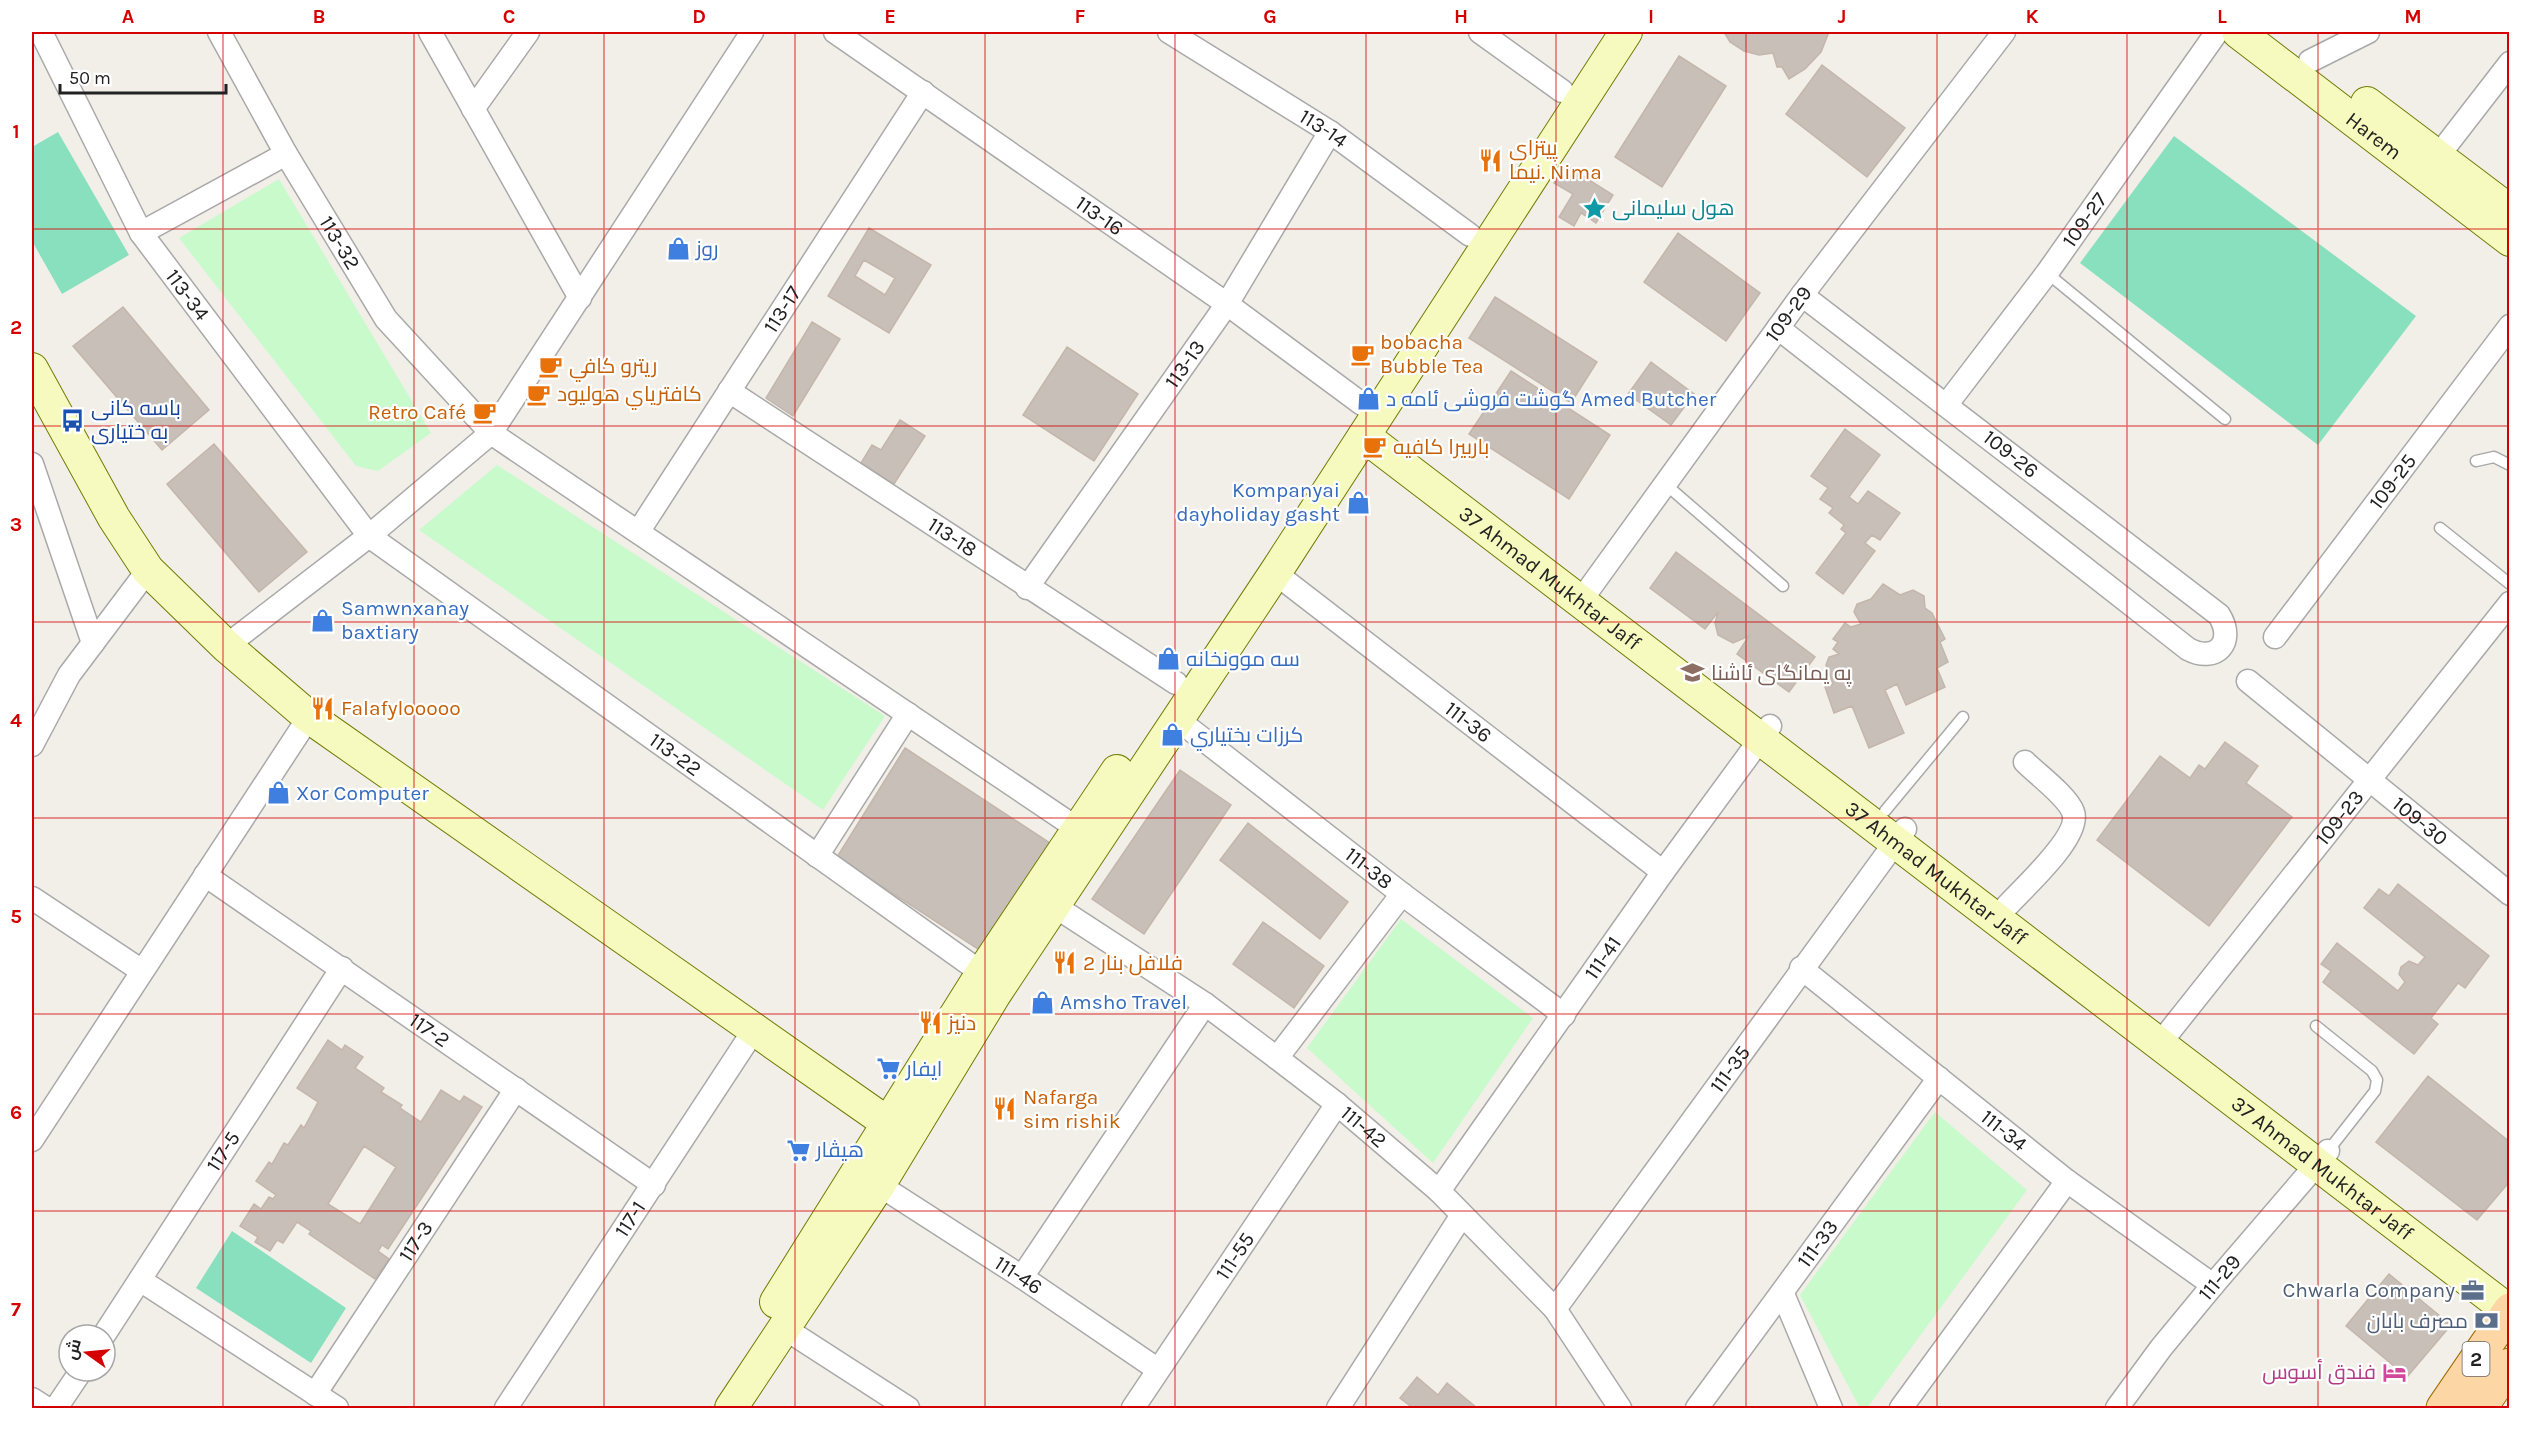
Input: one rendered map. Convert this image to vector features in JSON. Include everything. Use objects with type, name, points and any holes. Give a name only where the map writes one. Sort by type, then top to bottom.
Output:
[{"type":"main road","name":"2","points":[[2443,1408],[2509,1310]]},
{"type":"main road","name":"2","points":[[2480,1408],[2510,1365]]},
{"type":"street","name":"113-34","points":[[41,32],[141,232],[369,536]]},
{"type":"street","name":"113-32","points":[[219,32],[286,154],[386,319],[492,433],[1078,829]]},
{"type":"street","points":[[430,32],[580,297]]},
{"type":"street","points":[[473,109],[528,32]]},
{"type":"street","points":[[226,646],[369,536],[492,433],[752,32]]},
{"type":"street","name":"113-16","points":[[835,32],[1227,304],[1367,420]]},
{"type":"street","name":"113-14","points":[[1169,32],[1330,132],[1470,235]]},
{"type":"street","points":[[1480,32],[1562,91]]},
{"type":"street","points":[[731,1408],[879,1185],[995,994],[1275,573],[1367,420],[1470,235],[1600,32]]},
{"type":"street","points":[[708,1408],[889,1124],[982,972],[1176,683],[1367,420],[1626,32]]},
{"type":"street","name":"109-29","points":[[1585,596],[1664,483],[1802,295],[2004,32]]},
{"type":"street","name":"109-27","points":[[1947,405],[2047,273],[2217,32]]},
{"type":"street","name":"Harem","points":[[2238,32],[2510,240]]},
{"type":"street","name":"Harem","points":[[2267,32],[2310,61],[2510,211]]},
{"type":"street","points":[[2310,61],[2368,32]]},
{"type":"street","points":[[2438,156],[2510,63]]},
{"type":"street","name":"113-17","points":[[642,526],[923,92]]},
{"type":"street","name":"113-13","points":[[1028,588],[1227,304],[1330,132]]},
{"type":"street","points":[[141,232],[286,154]]},
{"type":"street","name":"109-26","points":[[1778,328],[2188,650],[2198,655],[2210,655],[2220,648],[2226,637],[2225,625],[2218,615],[1802,295]]},
{"type":"street","name":"109-25","points":[[2275,637],[2506,339]]},
{"type":"street","points":[[32,369],[114,518],[148,570],[226,646],[309,717],[889,1124]]},
{"type":"street","name":"113-18","points":[[729,391],[1176,683]]},
{"type":"street","name":"37 Ahmad Mukhtar Jaff","points":[[1367,420],[1585,596],[1765,733],[2006,907],[2169,1032],[2509,1310]]},
{"type":"street","points":[[32,464],[93,643]]},
{"type":"street","name":"113-22","points":[[369,536],[982,972]]},
{"type":"street","points":[[32,745],[69,675],[148,570]]},
{"type":"street","name":"111-36","points":[[1275,573],[1663,872]]},
{"type":"street","name":"109-23","points":[[2169,1032],[2510,603]]},
{"type":"street","name":"109-30","points":[[2248,681],[2510,894]]},
{"type":"street","points":[[817,856],[908,714]]},
{"type":"street","points":[[32,1140],[309,717]]},
{"type":"street","name":"111-38","points":[[1177,719],[1402,894],[1564,1015]]},
{"type":"street","name":"111-41","points":[[1438,1191],[1663,872],[1765,733]]},
{"type":"street","points":[[2006,907],[2065,842],[2074,825],[2073,813],[2068,804],[2025,762]]},
{"type":"street","name":"37 Ahmad Mukhtar Jaff","points":[[1895,828],[2322,1158],[2510,1290]]},
{"type":"street","name":"111-35","points":[[1556,1309],[1802,968],[1895,828]]},
{"type":"street","name":"117-2","points":[[205,875],[654,1185]]},
{"type":"street","points":[[1277,1058],[1402,894]]},
{"type":"street","points":[[32,898],[142,971]]},
{"type":"street","name":"111-42","points":[[1053,905],[1205,1004],[1337,1104],[1438,1191],[1556,1309],[1620,1408]]},
{"type":"street","name":"117-5","points":[[112,1323],[342,968]]},
{"type":"street","name":"111-34","points":[[1802,968],[2067,1181],[2213,1285]]},
{"type":"street","points":[[1022,1277],[1205,1004]]},
{"type":"street","name":"117-1","points":[[506,1408],[754,1030]]},
{"type":"street","name":"111-33","points":[[1696,1408],[1783,1294],[1939,1078]]},
{"type":"street","name":"117-3","points":[[315,1394],[516,1089]]},
{"type":"street","name":"111-55","points":[[1133,1408],[1157,1369],[1337,1104]]},
{"type":"street","name":"111-29","points":[[2117,1408],[2161,1348],[2322,1158]]},
{"type":"street","points":[[1901,1408],[2067,1181]]},
{"type":"street","name":"111-46","points":[[879,1185],[1022,1277],[1157,1369]]},
{"type":"street","points":[[1338,1408],[1462,1215]]},
{"type":"street","points":[[140,1280],[336,1408]]},
{"type":"street","points":[[1783,1294],[1831,1408]]},
{"type":"street","points":[[784,1328],[908,1408]]},
{"type":"street","points":[[56,1408],[73,1383]]},
{"type":"street","points":[[32,1399],[46,1408]]},
{"type":"lane","points":[[2047,273],[2225,419]]},
{"type":"lane","points":[[2476,461],[2494,457],[2510,465]]},
{"type":"lane","points":[[1664,483],[1783,586]]},
{"type":"lane","points":[[2440,528],[2510,584]]},
{"type":"lane","points":[[1895,828],[1963,717]]},
{"type":"lane","points":[[2316,1026],[2372,1071],[2377,1080],[2375,1091],[2322,1158]]},
{"type":"green space","points":[[58,132],[129,255],[62,294],[32,241],[32,147]]},
{"type":"green space","points":[[2174,136],[2416,316],[2318,445],[2080,263]]},
{"type":"green space","points":[[279,179],[431,433],[378,471],[356,466],[179,238]]},
{"type":"green space","points":[[497,465],[885,716],[823,810],[419,530]]},
{"type":"green space","points":[[1401,919],[1533,1018],[1433,1163],[1307,1048]]},
{"type":"green space","points":[[1935,1112],[2027,1190],[1867,1408],[1860,1408],[1800,1295]]},
{"type":"green space","points":[[232,1231],[346,1308],[311,1363],[196,1288]]},
{"type":"building","points":[[1724,32],[1829,32],[1821,52],[1805,69],[1789,79],[1782,67],[1777,67],[1773,53],[1759,55],[1744,51],[1730,42]]},
{"type":"building","points":[[1679,56],[1726,86],[1662,187],[1615,157]]},
{"type":"building","points":[[1822,65],[1905,128],[1867,177],[1786,114]]},
{"type":"building","points":[[1565,165],[1613,195],[1596,223],[1581,213],[1574,226],[1559,217],[1573,194],[1554,183]]},
{"type":"building","points":[[869,228],[931,265],[889,333],[828,296]],"holes":[[[864,260],[895,278],[885,295],[855,276]]]},
{"type":"building","points":[[1678,233],[1760,293],[1726,341],[1644,282]]},
{"type":"building","points":[[1495,297],[1597,362],[1571,403],[1469,338]]},
{"type":"building","points":[[123,307],[209,410],[162,450],[73,346]]},
{"type":"building","points":[[812,322],[840,339],[793,416],[766,398]]},
{"type":"building","points":[[1067,347],[1138,394],[1094,461],[1023,415]]},
{"type":"building","points":[[1651,362],[1694,394],[1671,425],[1628,394]]},
{"type":"building","points":[[1511,371],[1610,435],[1569,499],[1469,434]]},
{"type":"building","points":[[900,420],[925,436],[894,484],[861,463],[872,445],[881,450]]},
{"type":"building","points":[[1845,429],[1880,455],[1849,497],[1858,504],[1868,491],[1900,513],[1880,540],[1872,535],[1865,543],[1875,551],[1843,594],[1816,573],[1846,533],[1841,529],[1844,525],[1829,513],[1833,508],[1820,499],[1828,488],[1811,476]]},
{"type":"building","points":[[214,444],[307,552],[259,592],[167,484]]},
{"type":"building","points":[[1676,552],[1815,657],[1789,692],[1737,654],[1749,636],[1733,643],[1718,635],[1715,623],[1718,612],[1705,629],[1650,588]]},
{"type":"building","points":[[1883,584],[1900,595],[1913,590],[1924,596],[1925,608],[1932,613],[1945,639],[1940,642],[1948,662],[1937,668],[1945,687],[1906,705],[1897,684],[1885,690],[1904,733],[1869,748],[1852,706],[1834,713],[1825,687],[1833,684],[1826,665],[1829,657],[1839,654],[1833,649],[1838,642],[1833,639],[1845,623],[1851,627],[1861,624],[1854,612],[1857,604],[1871,599]]},
{"type":"building","points":[[2225,742],[2258,766],[2246,783],[2292,817],[2209,926],[2097,840],[2160,756],[2190,778],[2199,765],[2205,769]]},
{"type":"building","points":[[905,748],[1053,845],[981,951],[837,857]]},
{"type":"building","points":[[1180,770],[1231,805],[1144,934],[1092,899]]},
{"type":"building","points":[[1248,823],[1348,902],[1320,939],[1220,860]]},
{"type":"building","points":[[2398,884],[2489,956],[2465,988],[2458,983],[2431,1018],[2438,1024],[2414,1054],[2323,982],[2331,971],[2321,964],[2337,943],[2398,991],[2405,982],[2399,974],[2401,967],[2409,961],[2418,965],[2425,957],[2364,908],[2379,889],[2389,896]]},
{"type":"building","points":[[1263,922],[1324,966],[1294,1008],[1233,964]]},
{"type":"building","points":[[328,1040],[342,1050],[345,1045],[363,1057],[355,1068],[384,1088],[381,1092],[402,1105],[400,1108],[421,1122],[441,1090],[460,1102],[464,1096],[482,1107],[388,1249],[382,1245],[378,1251],[389,1259],[375,1279],[309,1234],[311,1231],[297,1222],[283,1243],[277,1240],[270,1251],[255,1242],[258,1237],[240,1226],[254,1204],[261,1209],[269,1197],[273,1199],[276,1195],[256,1181],[269,1162],[272,1164],[284,1143],[288,1145],[301,1125],[304,1128],[318,1102],[297,1088]],"holes":[[[364,1146],[396,1167],[360,1224],[328,1204]]]},
{"type":"building","points":[[2428,1076],[2510,1142],[2510,1181],[2477,1220],[2376,1142]]},
{"type":"building","points":[[2389,1274],[2451,1325],[2407,1377],[2346,1326]]},
{"type":"building","points":[[1417,1377],[1438,1395],[1447,1383],[1477,1408],[1413,1408],[1400,1398]]},
{"type":"place","name":"پیتزای نیما. Nima","points":[[1491,160]]},
{"type":"place","name":"هول سليمانى","points":[[1594,208]]},
{"type":"place","name":"روز","points":[[678,249]]},
{"type":"place","name":"bobacha Bubble Tea","points":[[1362,354]]},
{"type":"place","name":"ريترو كافي","points":[[551,366]]},
{"type":"place","name":"كافترياي هوليود","points":[[539,394]]},
{"type":"place","name":"گوشت فروشی ئامه د Amed Butcher","points":[[1368,399]]},
{"type":"place","name":"Retro Café","points":[[484,412]]},
{"type":"place","name":"باسه كانى به ختيارى","points":[[73,420]]},
{"type":"place","name":"باربيرا كافيه","points":[[1375,447]]},
{"type":"place","name":"Kompanyai dayholiday gasht","points":[[1358,502]]},
{"type":"place","name":"Samwnxanay baxtiary","points":[[323,620]]},
{"type":"place","name":"سه موونخانه","points":[[1168,659]]},
{"type":"place","name":"په یمانگای ئاشنا","points":[[1693,673]]},
{"type":"place","name":"Falafylooooo","points":[[323,708]]},
{"type":"place","name":"كرزات بختياري","points":[[1172,735]]},
{"type":"place","name":"Xor Computer","points":[[278,793]]},
{"type":"place","name":"فلافل بنار 2","points":[[1065,963]]},
{"type":"place","name":"Amsho Travel","points":[[1042,1002]]},
{"type":"place","name":"دنيز","points":[[930,1023]]},
{"type":"place","name":"ايفار","points":[[888,1069]]},
{"type":"place","name":"Nafarga sim rishik","points":[[1005,1109]]},
{"type":"place","name":"هيڤار","points":[[798,1150]]},
{"type":"place","name":"Chwarla Company","points":[[2473,1290]]},
{"type":"place","name":"مصرف بابان","points":[[2486,1321]]},
{"type":"place","name":"فندق أسوس","points":[[2394,1372]]}]
